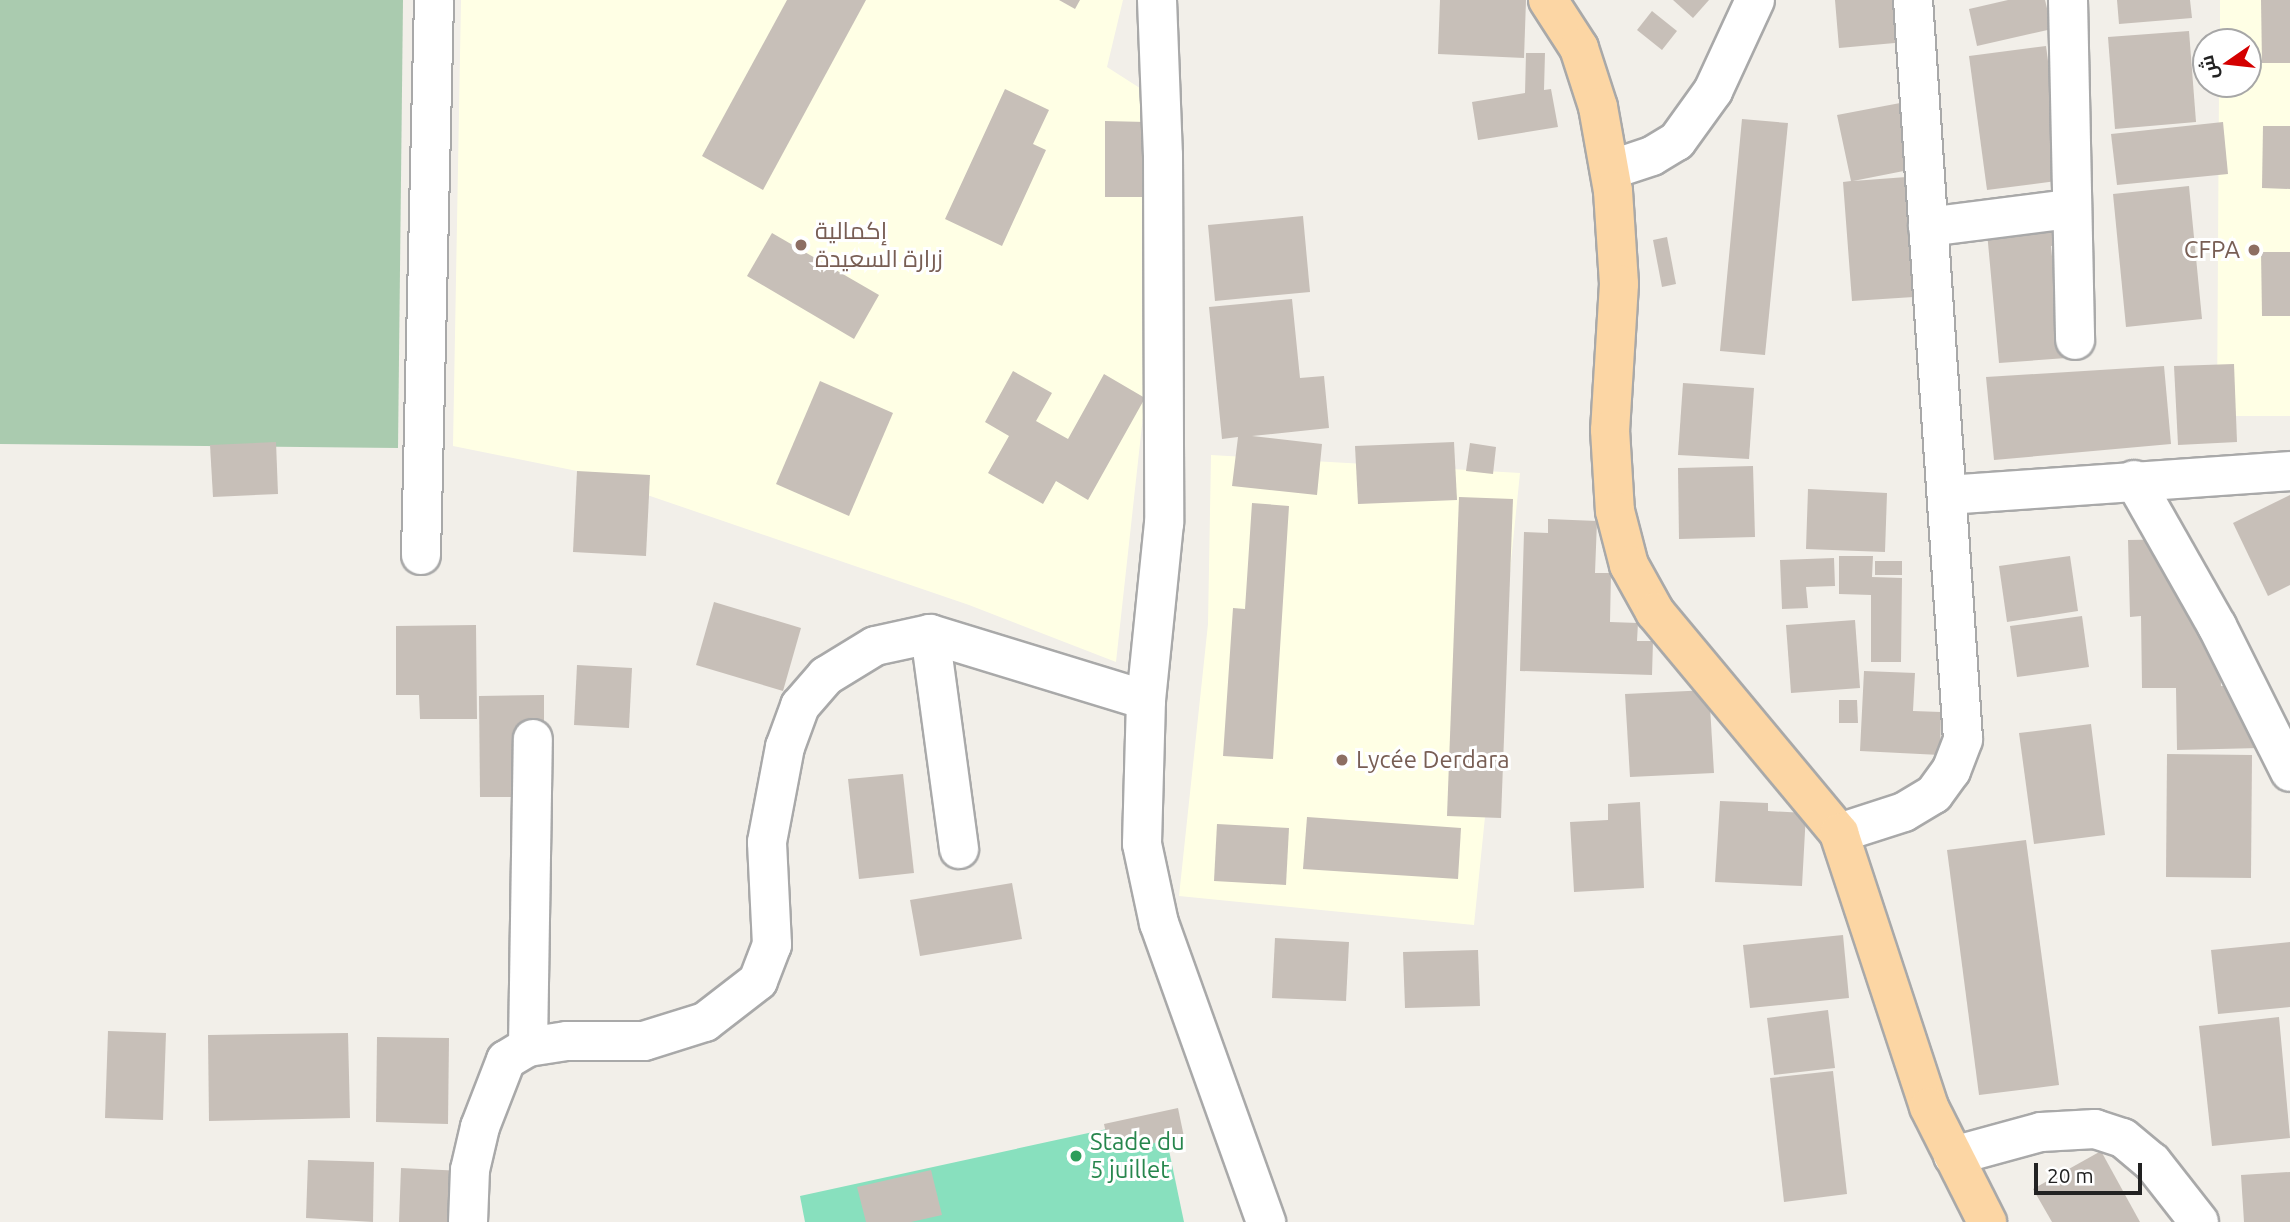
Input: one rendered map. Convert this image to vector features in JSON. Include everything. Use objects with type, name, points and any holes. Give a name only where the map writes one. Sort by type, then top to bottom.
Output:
[{"type":"main road","points":[[1549,0],[1579,48],[1598,107],[1610,170],[1619,284],[1610,430],[1615,510],[1629,565],[1655,612],[1839,832],[1929,1107],[1987,1222]]},
{"type":"street","points":[[421,555],[434,0]]},
{"type":"street","points":[[1157,0],[1163,155],[1164,523],[1146,700],[1142,844],[1159,922],[1266,1222]]},
{"type":"street","points":[[1610,170],[1652,156],[1677,141],[1713,91],[1755,0]]},
{"type":"street","points":[[1839,832],[1904,812],[1934,794],[1951,771],[1963,739],[1913,0]]},
{"type":"street","points":[[2068,0],[2069,209],[2075,340]]},
{"type":"street","points":[[1928,227],[2069,209]]},
{"type":"street","points":[[1948,495],[2290,471]]},
{"type":"street","points":[[2134,480],[2217,626],[2290,772]]},
{"type":"street","points":[[468,1222],[470,1170],[480,1127],[506,1060],[528,1047],[567,1041],[644,1041],[705,1022],[758,981],[772,945],[766,842],[785,747],[800,706],[825,676],[875,646],[930,634],[1146,700]]},
{"type":"street","points":[[930,634],[958,849]]},
{"type":"street","points":[[528,1047],[533,739]]},
{"type":"street","points":[[1953,1156],[2041,1132],[2095,1129],[2123,1138],[2152,1162],[2199,1222]]},
{"type":"shaded area","points":[[0,0],[403,0],[398,448],[0,444]]},
{"type":"shaded area","name":"إكمالية زرارة السعيدة","points":[[461,0],[1123,0],[1107,67],[1146,92],[1145,398],[1116,662],[969,605],[577,471],[453,446]]},
{"type":"shaded area","name":"CFPA","points":[[2220,0],[2290,0],[2290,416],[2217,416],[2219,98],[2262,98],[2262,28],[2220,28]]},
{"type":"shaded area","name":"Lycée Derdara","points":[[1211,455],[1520,473],[1474,925],[1179,896],[1208,624]]},
{"type":"green space","name":"Stade du 5 juillet","points":[[1162,1117],[1184,1222],[805,1222],[800,1196]]},
{"type":"building","points":[[787,0],[866,0],[763,190],[702,156]]},
{"type":"building","points":[[1059,0],[1080,0],[1075,9]]},
{"type":"building","points":[[1440,0],[1526,0],[1524,58],[1438,54]]},
{"type":"building","points":[[1673,0],[1709,0],[1693,18]]},
{"type":"building","points":[[1835,0],[1903,0],[1906,42],[1839,48]]},
{"type":"building","points":[[2008,0],[2045,0],[2052,29],[1977,46],[1969,9]]},
{"type":"building","points":[[2117,0],[2190,0],[2192,18],[2119,24]]},
{"type":"building","points":[[2261,0],[2290,0],[2290,63],[2262,63]]},
{"type":"building","points":[[1652,11],[1677,31],[1662,50],[1637,30]]},
{"type":"building","points":[[2189,31],[2192,98],[2194,98],[2196,122],[2115,129],[2108,37]]},
{"type":"building","points":[[2046,46],[2064,180],[1987,190],[1969,56]]},
{"type":"building","points":[[1526,53],[1545,53],[1544,90],[1551,89],[1558,127],[1478,140],[1472,102],[1525,93]]},
{"type":"building","points":[[1005,89],[1049,110],[1033,144],[1046,150],[1002,246],[945,219]]},
{"type":"building","points":[[1916,100],[1929,166],[1853,181],[1920,176],[1929,296],[1852,301],[1843,182],[1851,181],[1837,115]]},
{"type":"building","points":[[1742,119],[1788,123],[1765,355],[1720,351]]},
{"type":"building","points":[[1105,121],[1146,122],[1145,197],[1105,197]]},
{"type":"building","points":[[2223,122],[2228,174],[2117,185],[2111,134]]},
{"type":"building","points":[[2263,126],[2290,126],[2290,189],[2262,188]]},
{"type":"building","points":[[2189,186],[2202,319],[2126,327],[2113,194]]},
{"type":"building","points":[[1303,216],[1310,292],[1215,301],[1208,225]]},
{"type":"building","points":[[2074,225],[2075,244],[2051,246],[2054,277],[2073,276],[2080,357],[1999,363],[1987,232]]},
{"type":"building","points":[[772,233],[879,295],[854,339],[747,276]]},
{"type":"building","points":[[1667,237],[1676,284],[1662,287],[1653,240]]},
{"type":"building","points":[[2261,252],[2290,252],[2290,316],[2262,316]]},
{"type":"building","points":[[1292,299],[1300,378],[1324,376],[1329,428],[1252,436],[1322,444],[1317,495],[1232,486],[1238,437],[1222,439],[1209,307]]},
{"type":"building","points":[[2234,364],[2237,442],[2178,445],[2174,366]]},
{"type":"building","points":[[2164,366],[2171,444],[1994,460],[1986,377]]},
{"type":"building","points":[[1013,371],[1052,393],[1036,421],[1068,439],[1104,374],[1145,398],[1088,500],[1056,481],[1043,504],[988,473],[1009,436],[985,422]]},
{"type":"building","points":[[820,381],[893,413],[849,516],[776,484]]},
{"type":"building","points":[[1683,383],[1754,388],[1749,459],[1678,455]]},
{"type":"building","points":[[276,442],[278,494],[213,497],[210,445]]},
{"type":"building","points":[[1454,442],[1457,500],[1358,504],[1355,446]]},
{"type":"building","points":[[1470,443],[1496,447],[1493,474],[1466,471]]},
{"type":"building","points":[[1753,466],[1755,537],[1679,539],[1678,468]]},
{"type":"building","points":[[577,471],[650,475],[646,556],[573,552]]},
{"type":"building","points":[[1808,489],[1887,493],[1885,552],[1806,549]]},
{"type":"building","points":[[2290,495],[2290,585],[2268,596],[2233,523]]},
{"type":"building","points":[[1459,497],[1513,499],[1501,818],[1447,816]]},
{"type":"building","points":[[1252,503],[1289,506],[1273,759],[1223,756],[1233,608],[1245,609]]},
{"type":"building","points":[[1548,519],[1597,521],[1595,573],[1611,573],[1610,622],[1638,623],[1637,641],[1653,641],[1652,675],[1520,671],[1524,532],[1548,533]]},
{"type":"building","points":[[2185,539],[2187,617],[2219,616],[2221,686],[2258,685],[2260,748],[2177,750],[2176,688],[2142,688],[2141,616],[2130,617],[2128,540]]},
{"type":"building","points":[[1839,556],[1873,556],[1872,577],[1902,578],[1901,662],[1871,662],[1871,595],[1839,594]]},
{"type":"building","points":[[2070,556],[2078,611],[2007,622],[1999,566]]},
{"type":"building","points":[[1834,558],[1835,586],[1806,587],[1808,608],[1782,609],[1780,560]]},
{"type":"building","points":[[1875,561],[1902,561],[1902,575],[1875,575]]},
{"type":"building","points":[[714,602],[801,628],[783,691],[696,665]]},
{"type":"building","points":[[2082,616],[2089,667],[2017,677],[2010,626]]},
{"type":"building","points":[[1855,620],[1860,688],[1791,693],[1786,625]]},
{"type":"building","points":[[476,625],[477,719],[420,719],[419,695],[396,695],[396,626]]},
{"type":"building","points":[[577,665],[632,668],[629,728],[574,725]]},
{"type":"building","points":[[1864,671],[1915,673],[1913,711],[1941,712],[1940,755],[1860,751]]},
{"type":"building","points":[[1709,690],[1714,773],[1630,777],[1625,694]]},
{"type":"building","points":[[544,695],[544,797],[480,797],[479,696]]},
{"type":"building","points":[[1839,700],[1857,700],[1858,723],[1839,723]]},
{"type":"building","points":[[2091,724],[2105,835],[2034,844],[2019,733]]},
{"type":"building","points":[[2167,754],[2252,755],[2251,878],[2166,877]]},
{"type":"building","points":[[903,774],[914,873],[859,879],[848,779]]},
{"type":"building","points":[[1720,801],[1768,803],[1768,811],[1806,813],[1802,886],[1715,882]]},
{"type":"building","points":[[1640,802],[1644,888],[1574,892],[1570,822],[1608,820],[1608,804]]},
{"type":"building","points":[[1307,817],[1461,828],[1458,879],[1303,869]]},
{"type":"building","points":[[1217,824],[1289,828],[1286,885],[1214,881]]},
{"type":"building","points":[[2026,840],[2059,1085],[1979,1095],[1947,850]]},
{"type":"building","points":[[1012,883],[1022,939],[920,956],[910,900]]},
{"type":"building","points":[[1843,935],[1849,998],[1750,1008],[1743,945]]},
{"type":"building","points":[[1275,938],[1349,942],[1346,1001],[1272,998]]},
{"type":"building","points":[[2290,942],[2290,1007],[2218,1014],[2211,950]]},
{"type":"building","points":[[1478,950],[1480,1006],[1405,1008],[1403,952]]},
{"type":"building","points":[[1828,1010],[1835,1068],[1774,1075],[1767,1018]]},
{"type":"building","points":[[2279,1017],[2290,1138],[2212,1146],[2199,1026]]},
{"type":"building","points":[[108,1031],[166,1033],[163,1120],[105,1118]]},
{"type":"building","points":[[348,1033],[350,1118],[209,1121],[208,1035]]},
{"type":"building","points":[[377,1037],[449,1038],[448,1124],[376,1122]]},
{"type":"building","points":[[1833,1071],[1847,1194],[1784,1202],[1770,1078]]},
{"type":"building","points":[[1178,1108],[1184,1137],[1110,1152],[1104,1124]]},
{"type":"building","points":[[2101,1151],[2140,1222],[2052,1222],[2033,1189]]},
{"type":"building","points":[[308,1160],[374,1162],[373,1222],[306,1218]]},
{"type":"building","points":[[401,1168],[463,1171],[461,1222],[399,1222]]},
{"type":"building","points":[[931,1170],[942,1215],[911,1222],[866,1222],[857,1187]]},
{"type":"building","points":[[2290,1172],[2290,1222],[2244,1222],[2241,1175]]},
{"type":"place","name":"إكمالية زرارة السعيدة","points":[[801,245]]},
{"type":"place","name":"CFPA","points":[[2254,250]]},
{"type":"place","name":"Lycée Derdara","points":[[1342,760]]},
{"type":"place","name":"Stade du 5 juillet","points":[[1076,1156]]}]
